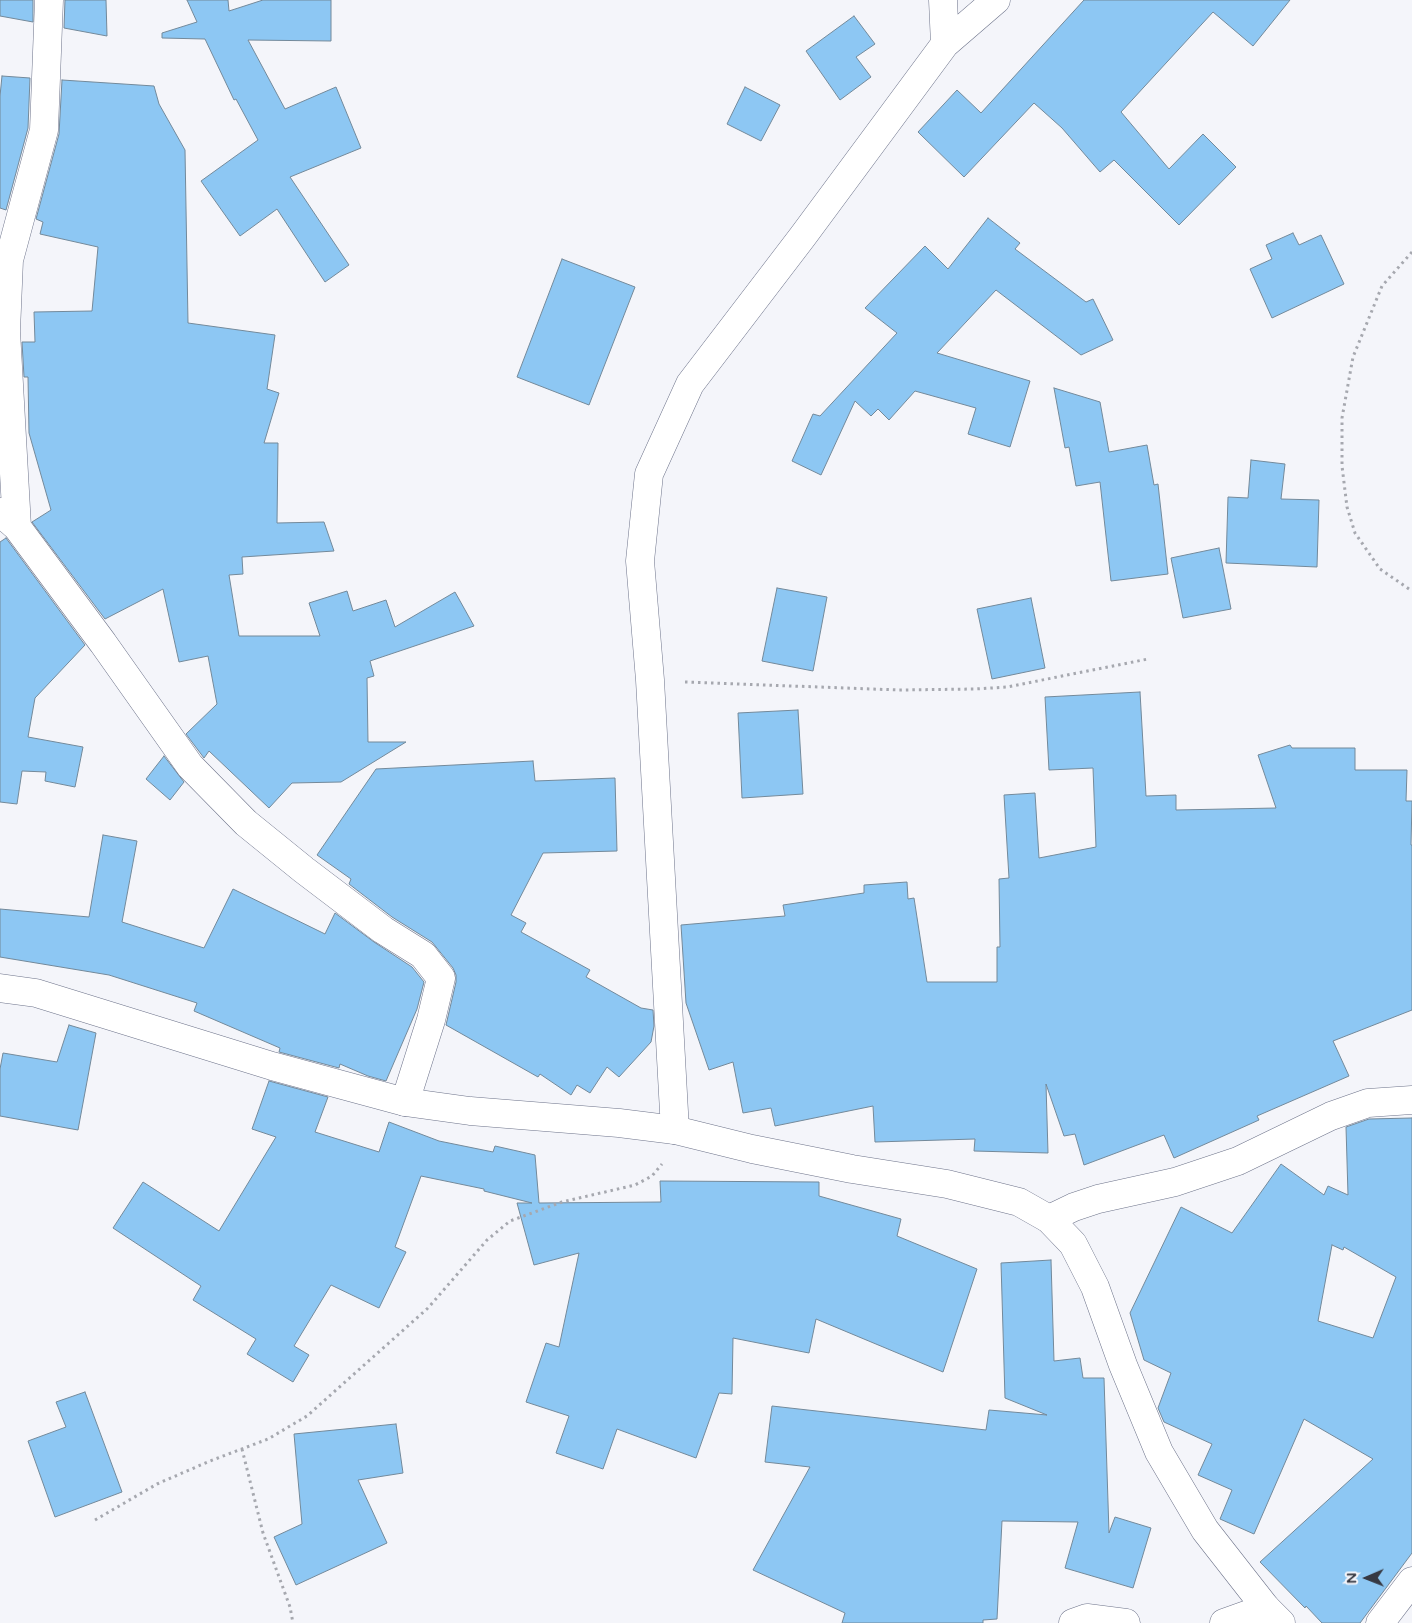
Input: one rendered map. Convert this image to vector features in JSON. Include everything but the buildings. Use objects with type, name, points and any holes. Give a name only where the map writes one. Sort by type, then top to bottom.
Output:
[{"type":"street","points":[[50,0],[44,130],[9,260],[6,332],[8,519],[103,643],[190,766],[246,823],[383,930],[423,955],[441,978],[431,1020],[406,1102]]},
{"type":"street","points":[[943,0],[945,44]]},
{"type":"street","points":[[675,1130],[650,680],[640,561],[649,474],[690,384],[803,236],[945,44],[996,0]]},
{"type":"street","points":[[0,988],[36,993],[272,1066],[406,1102],[470,1111],[619,1123],[675,1130],[752,1149],[852,1169],[947,1184],[1019,1202],[1049,1219],[1073,1244],[1095,1287],[1123,1365],[1159,1452],[1205,1530],[1273,1615],[1224,1623]]},
{"type":"street","points":[[1049,1219],[1098,1198],[1175,1182],[1238,1162],[1331,1116],[1368,1103],[1412,1100]]},
{"type":"street","points":[[1380,1623],[1412,1581]]},
{"type":"street","points":[[1073,1623],[1087,1618],[1126,1623]]},
{"type":"path","points":[[1412,252],[1382,286],[1353,357],[1342,418],[1342,466],[1347,507],[1355,533],[1380,569],[1412,591]]},
{"type":"path","points":[[650,680],[899,690],[975,689],[1007,687],[1148,659]]},
{"type":"path","points":[[95,1520],[158,1484],[210,1461],[268,1439],[307,1416],[428,1308],[487,1240],[510,1221],[562,1202],[635,1185],[652,1176],[668,1155],[675,1130]]},
{"type":"path","points":[[242,1449],[263,1533],[290,1607],[293,1623]]}]
